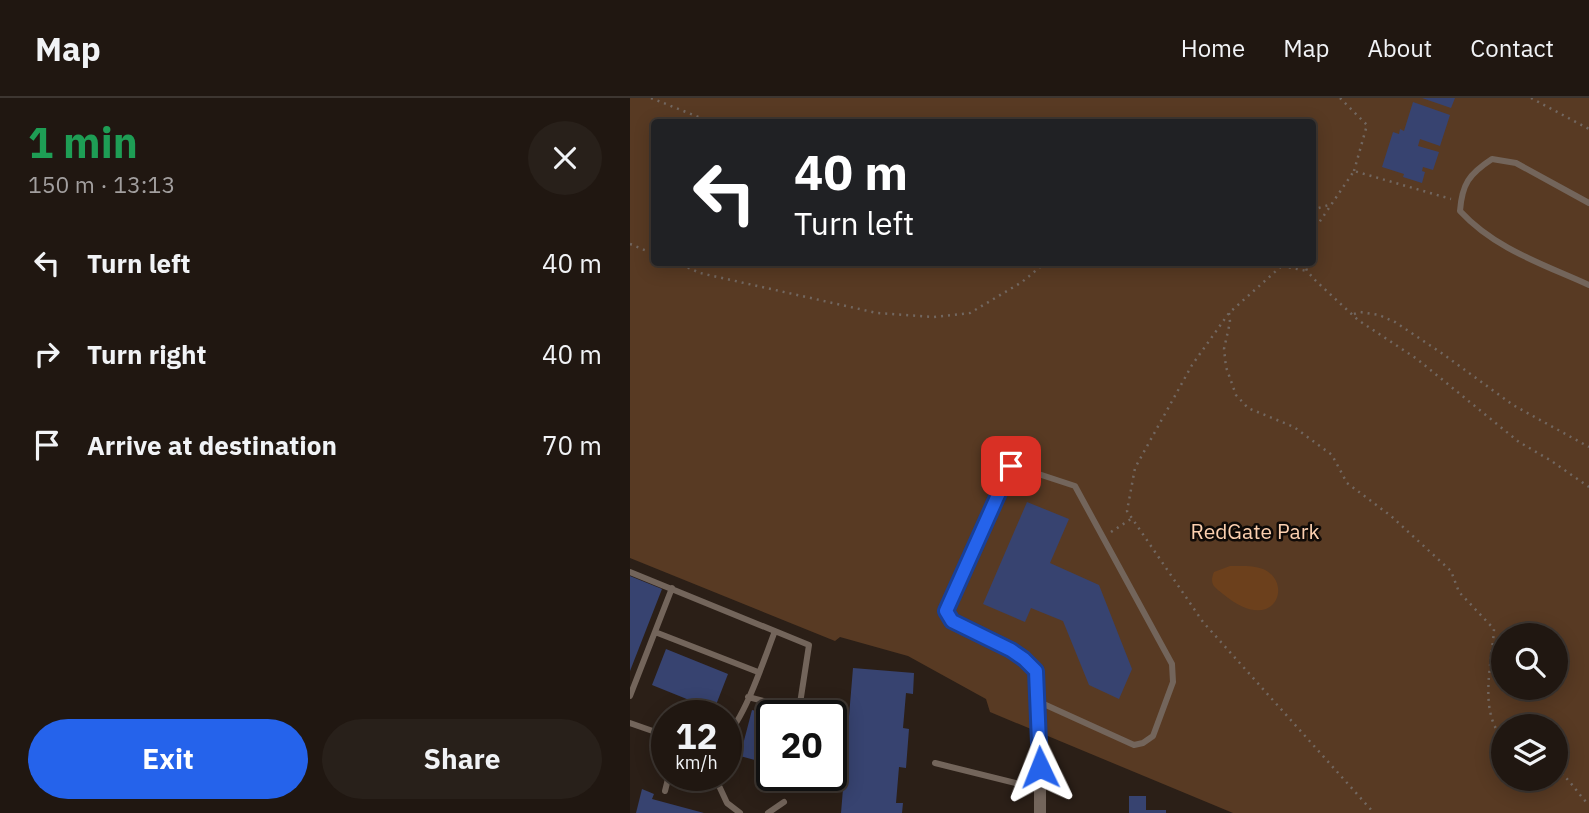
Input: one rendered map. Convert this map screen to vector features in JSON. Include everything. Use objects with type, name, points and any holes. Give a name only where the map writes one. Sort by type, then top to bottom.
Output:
[{"type":"street","points":[[1040,813],[1041,789]]},
{"type":"lane","points":[[1589,203],[1516,163],[1492,159],[1474,170],[1462,192],[1461,203],[1461,211],[1477,230],[1498,244],[1589,285]]},
{"type":"lane","points":[[935,764],[1041,789],[1037,701],[1036,671],[1024,659],[952,621],[946,611],[1011,466],[1075,486],[1172,664],[1173,682],[1153,736],[1143,743],[1134,745],[1037,701]]},
{"type":"lane","points":[[630,572],[809,645],[799,709],[748,697]]},
{"type":"lane","points":[[630,696],[671,588]]},
{"type":"lane","points":[[742,709],[775,631]]},
{"type":"lane","points":[[654,632],[758,672]]},
{"type":"lane","points":[[630,723],[651,730]]},
{"type":"lane","points":[[721,791],[727,803],[740,813]]},
{"type":"lane","points":[[768,813],[784,802]]},
{"type":"path","points":[[651,98],[704,119]]},
{"type":"path","points":[[1316,227],[1354,171],[1367,125],[1340,98]]},
{"type":"path","points":[[1531,98],[1589,129]]},
{"type":"path","points":[[1354,171],[1433,192],[1461,203]]},
{"type":"path","points":[[1316,209],[1332,204]]},
{"type":"path","points":[[630,244],[651,253]]},
{"type":"path","points":[[684,266],[700,273],[877,313],[934,317],[970,313],[1022,282],[1041,266]]},
{"type":"path","points":[[1307,271],[1282,266],[1229,313],[1192,365],[1135,468],[1127,511],[1203,622],[1374,813]]},
{"type":"path","points":[[1305,266],[1307,271],[1354,314],[1446,381],[1519,442],[1589,488]]},
{"type":"path","points":[[1229,313],[1230,322],[1224,349],[1226,367],[1236,395],[1248,408],[1294,427],[1332,455],[1348,483],[1391,516],[1451,571],[1459,593],[1494,629],[1489,699],[1491,714]]},
{"type":"path","points":[[1354,314],[1379,314],[1395,322],[1513,405],[1589,447]]},
{"type":"path","points":[[1103,538],[1131,519]]},
{"type":"path","points":[[1568,778],[1589,805]]},
{"type":"green space","name":"RedGate Park","points":[[630,98],[1589,98],[1589,813],[1233,813],[990,712],[986,699],[908,656],[840,637],[835,641],[630,558]]},
{"type":"shaded area","points":[[1230,566],[1259,568],[1273,576],[1278,594],[1274,603],[1267,609],[1255,610],[1241,606],[1217,589],[1212,582],[1214,572]]},
{"type":"building","points":[[1422,98],[1455,98],[1451,108]]},
{"type":"building","points":[[1413,102],[1450,115],[1440,146],[1420,139],[1418,146],[1439,152],[1433,170],[1423,167],[1422,171],[1425,172],[1422,183],[1382,167],[1393,132],[1399,134],[1400,129],[1404,131]]},
{"type":"building","points":[[1027,502],[1069,519],[1050,563],[1099,585],[1132,669],[1119,699],[1089,685],[1063,621],[1031,608],[1025,622],[983,604]]},
{"type":"building","points":[[630,576],[662,589],[630,671]]},
{"type":"building","points":[[666,649],[728,674],[718,700],[689,700],[652,685]]},
{"type":"building","points":[[853,668],[914,673],[913,694],[906,693],[903,728],[909,729],[906,768],[899,767],[896,803],[903,803],[902,813],[841,813],[843,791],[847,791],[847,740]]},
{"type":"building","points":[[752,710],[756,711],[756,760],[742,757]]},
{"type":"building","points":[[642,789],[654,794],[652,799],[704,813],[636,813]]},
{"type":"building","points":[[1129,796],[1146,796],[1146,810],[1166,810],[1166,813],[1129,813]]},
{"type":"route","points":[[1011,466],[946,611],[952,621],[1011,650],[1036,671],[1040,767]]}]
